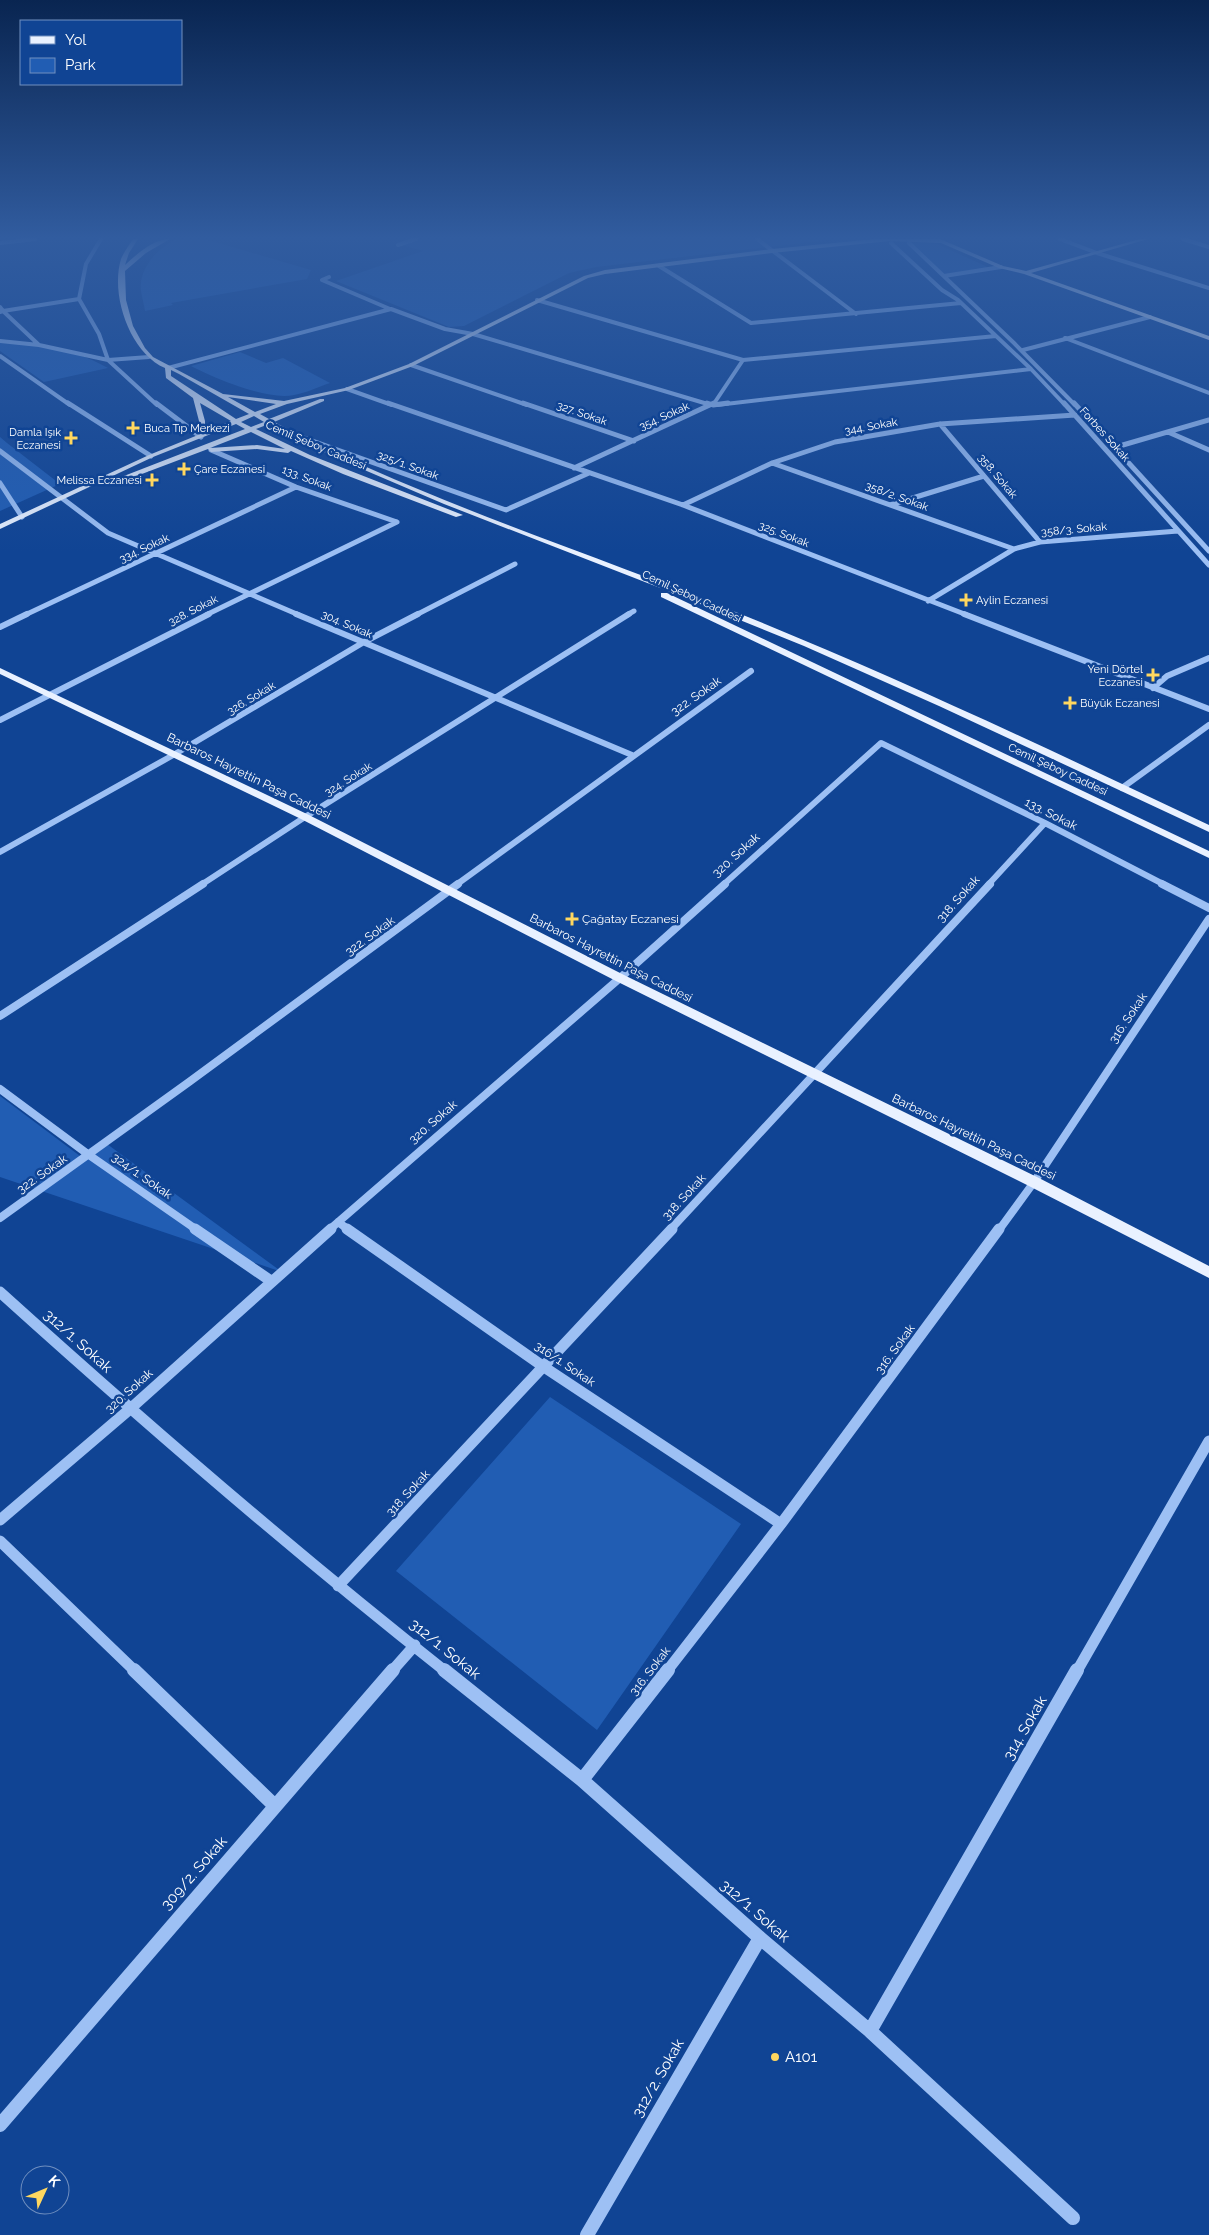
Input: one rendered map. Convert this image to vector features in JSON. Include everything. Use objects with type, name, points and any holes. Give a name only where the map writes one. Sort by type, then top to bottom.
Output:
[{"type":"main road","name":"Cemil Şeboy Caddesi","points":[[140,343],[149,357],[168,368],[182,373],[254,414],[354,464],[673,590],[873,672],[1209,829]]},
{"type":"main road","points":[[61,499],[168,463],[347,389],[411,365],[454,343]]},
{"type":"main road","name":"Cemil Şeboy Caddesi","points":[[168,368],[168,377],[196,399],[236,422],[301,453],[661,593],[1209,855]]},
{"type":"main road","points":[[0,527],[150,456],[254,414],[285,403],[347,389]]},
{"type":"main road","points":[[219,394],[285,403]]},
{"type":"main road","points":[[196,399],[202,421],[201,437]]},
{"type":"main road","points":[[196,451],[257,447],[301,453]]},
{"type":"main road","name":"Barbaros Hayrettin Paşa Caddesi","points":[[0,670],[305,817],[449,892],[1034,1182],[1209,1272]]},
{"type":"street","points":[[22,343],[39,345],[108,360],[149,357]]},
{"type":"street","points":[[102,343],[108,360],[146,396],[201,437]]},
{"type":"street","points":[[168,368],[261,343]]},
{"type":"street","points":[[504,343],[713,405],[1031,369]]},
{"type":"street","points":[[686,343],[743,360],[917,343]]},
{"type":"street","name":"Forbes Sokak","points":[[1004,343],[1075,415],[1209,565]]},
{"type":"street","name":"Forbes Sokak","points":[[1016,343],[1116,447],[1190,534],[1209,552]]},
{"type":"street","points":[[1023,350],[1046,343]]},
{"type":"street","points":[[1079,343],[1209,393]]},
{"type":"street","points":[[0,356],[57,396],[150,456]]},
{"type":"street","points":[[713,405],[743,360]]},
{"type":"street","name":"327. Sokak","points":[[411,365],[634,441]]},
{"type":"street","name":"325. Sokak","points":[[347,389],[683,505],[928,602],[1209,709]]},
{"type":"street","name":"354. Sokak","points":[[574,468],[713,405]]},
{"type":"street","name":"344. Sokak","points":[[683,505],[772,462],[835,442],[940,424],[1075,415]]},
{"type":"street","points":[[1116,447],[1209,420]]},
{"type":"street","name":"358. Sokak","points":[[940,424],[1040,542]]},
{"type":"street","points":[[1168,432],[1209,450]]},
{"type":"street","name":"325/1. Sokak","points":[[304,438],[506,510],[589,474]]},
{"type":"street","name":"133. Sokak","points":[[211,450],[296,487],[397,522]]},
{"type":"street","name":"304. Sokak","points":[[0,451],[108,533],[158,553],[248,594],[632,755]]},
{"type":"street","name":"358/2. Sokak","points":[[772,462],[1014,549]]},
{"type":"street","points":[[890,505],[984,476]]},
{"type":"street","points":[[0,483],[22,517]]},
{"type":"street","name":"334. Sokak","points":[[0,627],[296,487]]},
{"type":"street","name":"328. Sokak","points":[[0,720],[248,594],[397,522]]},
{"type":"street","name":"358/3. Sokak","points":[[928,602],[1014,549],[1040,542],[1178,531]]},
{"type":"street","name":"326. Sokak","points":[[0,852],[175,754],[364,642],[515,564]]},
{"type":"street","name":"324. Sokak","points":[[0,1016],[305,817],[634,611]]},
{"type":"street","points":[[1153,688],[1167,676],[1209,658]]},
{"type":"street","name":"322. Sokak","points":[[0,1218],[449,892],[632,755],[751,671]]},
{"type":"street","points":[[1122,788],[1209,725]]},
{"type":"street","name":"133. Sokak","points":[[881,742],[1045,823],[1209,908]]},
{"type":"street","name":"320. Sokak","points":[[0,1520],[130,1410],[271,1281],[620,978],[881,742]]},
{"type":"street","name":"318. Sokak","points":[[338,1586],[816,1074],[1045,823]]},
{"type":"street","name":"316. Sokak","points":[[582,1780],[780,1524],[1034,1182],[1209,919]]},
{"type":"street","name":"324/1. Sokak","points":[[0,1089],[89,1155],[271,1281]]},
{"type":"street","name":"316/1. Sokak","points":[[338,1222],[544,1367],[780,1524]]},
{"type":"street","name":"312/1. Sokak","points":[[0,1292],[130,1410],[338,1586],[415,1645],[582,1780],[760,1938],[870,2031],[1073,2218]]},
{"type":"street","name":"314. Sokak","points":[[870,2031],[1209,1441]]},
{"type":"street","points":[[0,1541],[274,1805]]},
{"type":"street","name":"309/2. Sokak","points":[[0,2125],[274,1805],[415,1645]]},
{"type":"street","name":"312/2. Sokak","points":[[587,2235],[760,1938]]},
{"type":"green space","points":[[0,343],[39,345],[66,350],[84,356],[108,368],[44,382],[0,351]]},
{"type":"green space","points":[[240,352],[266,363],[283,358],[330,383],[294,395],[270,395],[227,382],[191,366]]},
{"type":"green space","points":[[0,437],[7,443],[60,484],[0,511]]},
{"type":"green space","points":[[0,1096],[84,1159],[107,1144],[282,1272],[0,1177]]},
{"type":"green space","points":[[550,1397],[741,1524],[597,1730],[396,1571]]},
{"type":"place","name":"Buca Tıp Merkezi","points":[[133,428]]},
{"type":"place","name":"Damla Işık Eczanesi","points":[[71,438]]},
{"type":"place","name":"Çare Eczanesi","points":[[184,469]]},
{"type":"place","name":"Melissa Eczanesi","points":[[152,480]]},
{"type":"place","name":"Aylin Eczanesi","points":[[966,600]]},
{"type":"place","name":"Yeni Dörtel Eczanesi","points":[[1153,675]]},
{"type":"place","name":"Büyük Eczanesi","points":[[1070,703]]},
{"type":"place","name":"Çağatay Eczanesi","points":[[572,919]]},
{"type":"place","name":"A101","points":[[775,2057]]}]
